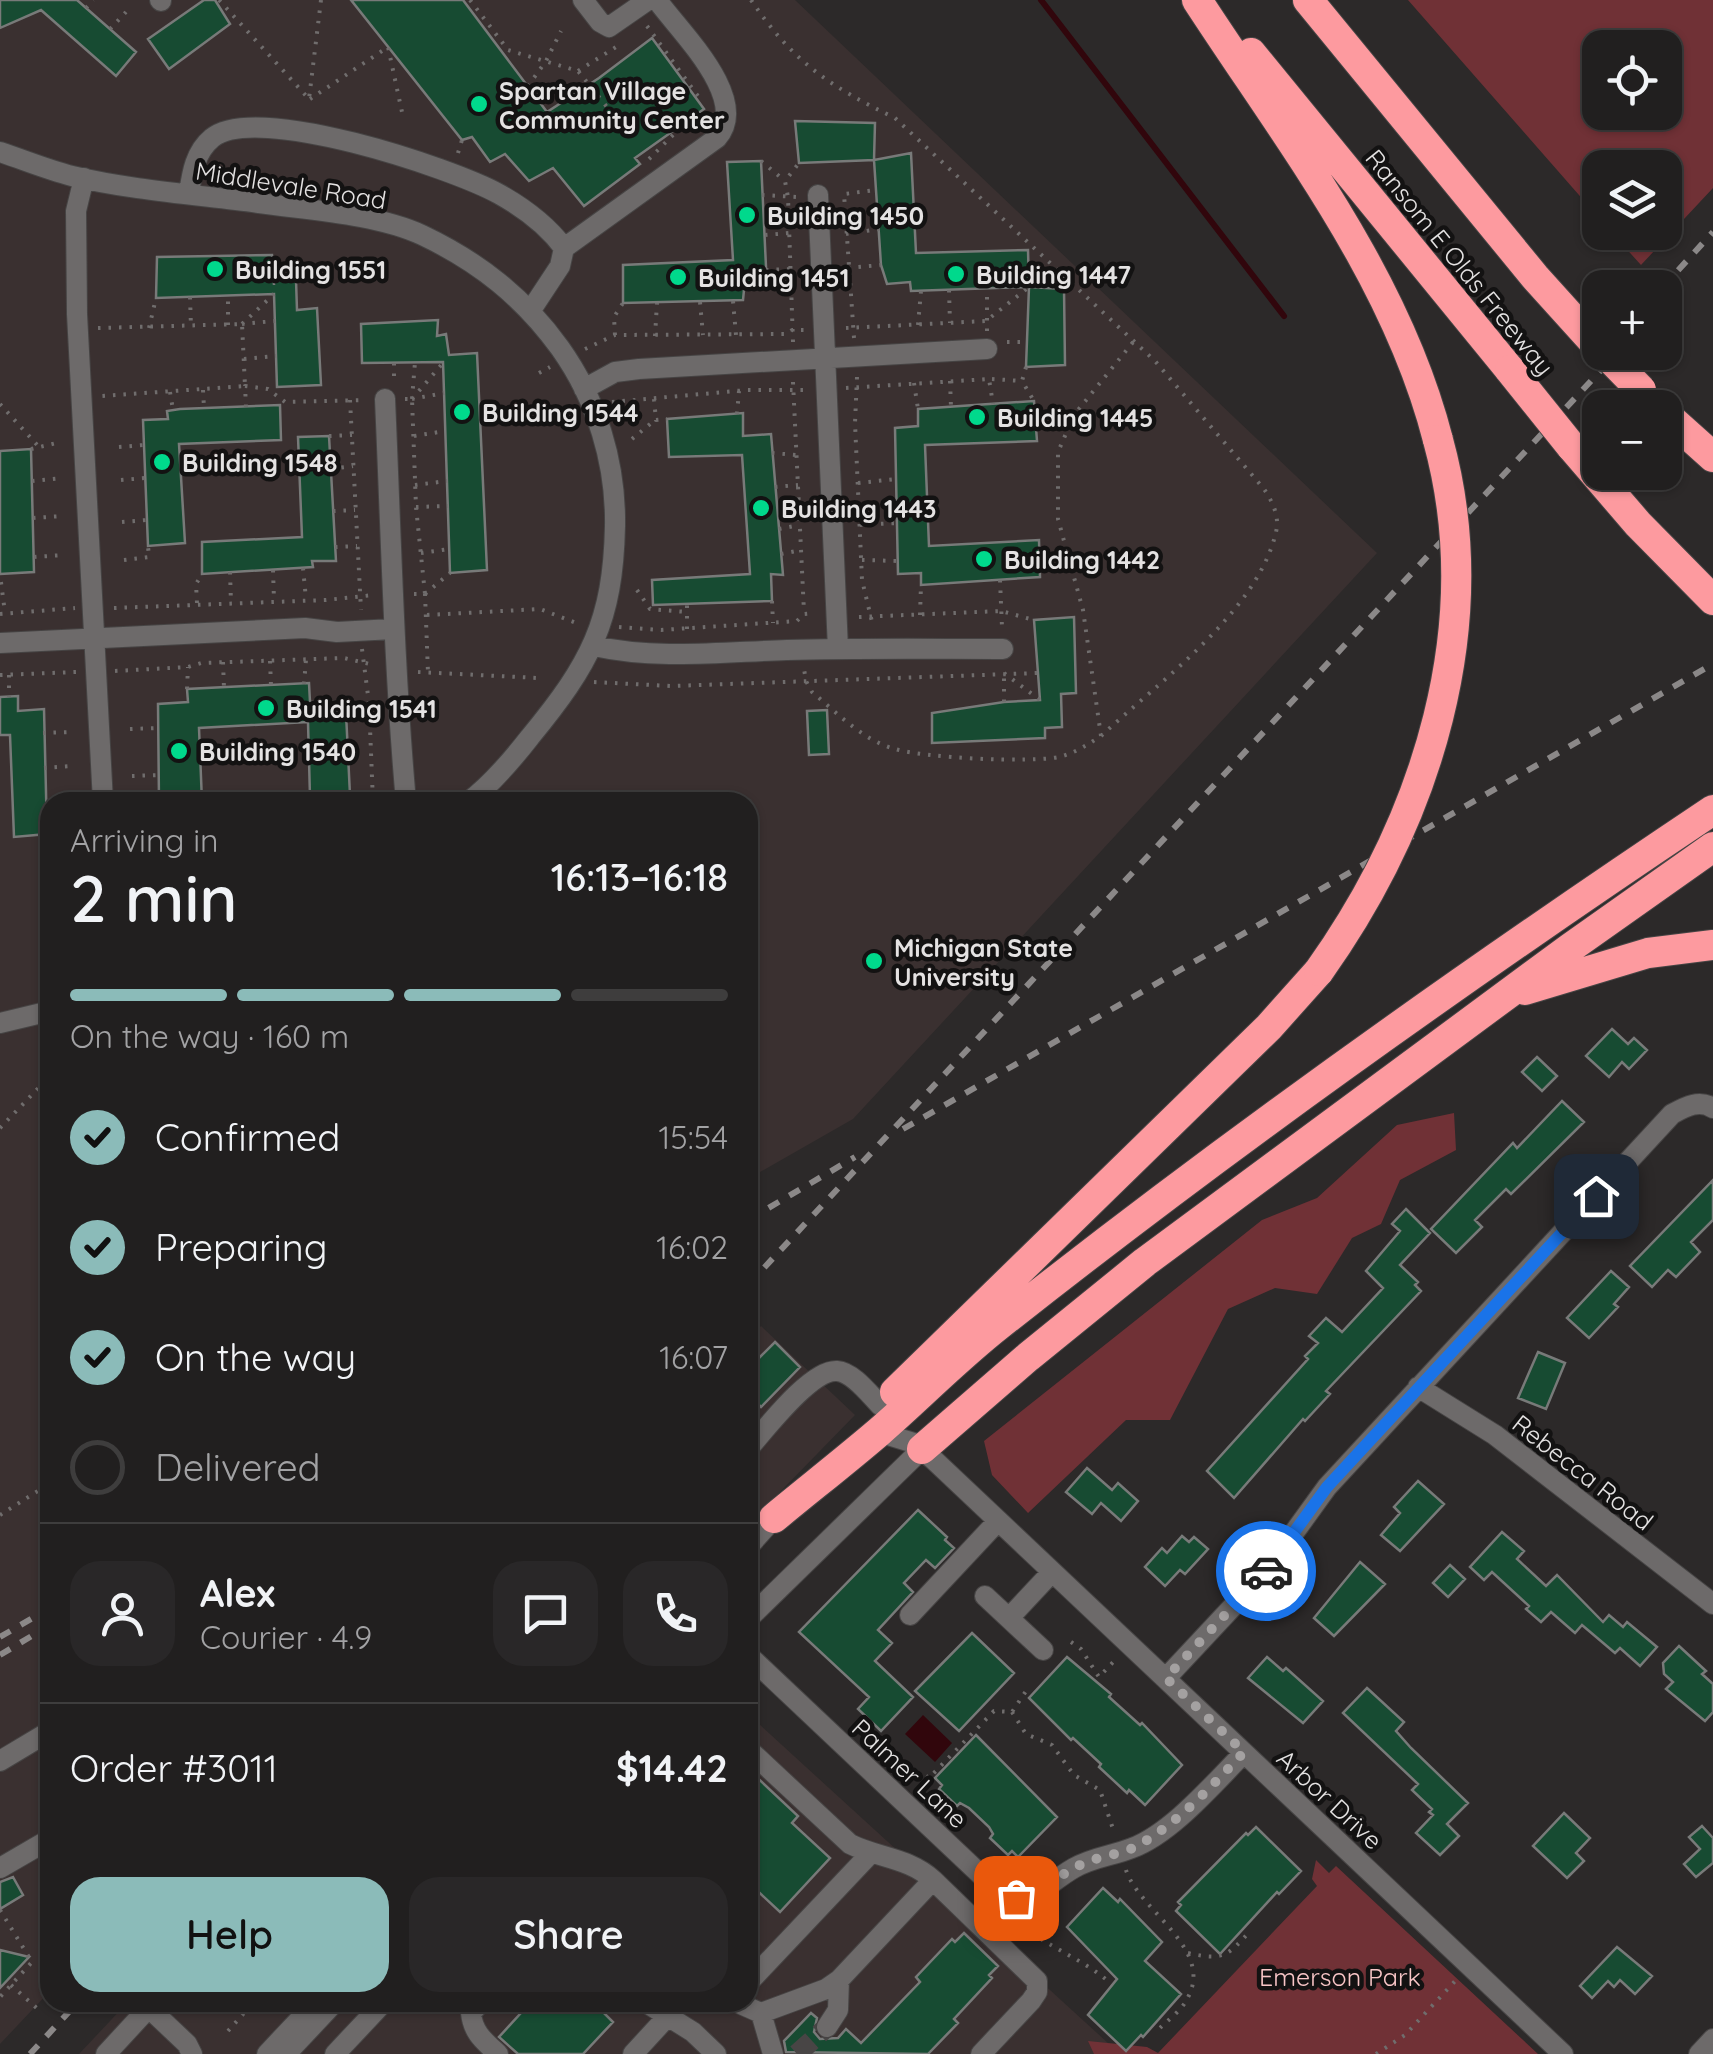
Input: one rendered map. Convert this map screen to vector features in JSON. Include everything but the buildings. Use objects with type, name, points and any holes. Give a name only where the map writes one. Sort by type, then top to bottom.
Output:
[{"type":"highway","points":[[774,1518],[879,1419],[1319,971],[1350,926],[1391,853],[1420,781],[1445,692],[1455,557],[1447,478],[1406,339],[1374,274],[1197,0]]},
{"type":"highway","name":"Ransom E Olds Freeway","points":[[1209,0],[1571,446],[1704,592]]},
{"type":"highway","name":"Ransom E Olds Freeway","points":[[1308,0],[1582,329]]},
{"type":"highway","name":"Ransom E Olds Freeway","points":[[1622,370],[1641,390]]},
{"type":"highway","points":[[1682,429],[1713,457]]},
{"type":"highway","points":[[879,1419],[1095,1250],[1337,1070],[1550,919],[1713,810]]},
{"type":"highway","points":[[922,1450],[1133,1272],[1570,948],[1713,847]]},
{"type":"highway","points":[[1550,919],[1570,948]]},
{"type":"highway","points":[[1508,995],[1617,960],[1713,945]]},
{"type":"street","points":[[583,0],[600,22],[609,27],[648,0]]},
{"type":"street","points":[[531,310],[560,266],[564,248],[717,138],[725,127],[728,112],[724,89],[657,0]]},
{"type":"street","points":[[189,193],[194,162],[212,138],[236,126],[282,130],[363,144],[444,168],[500,194],[549,228],[564,248]]},
{"type":"street","name":"Middlevale Road","points":[[0,152],[84,178],[345,215],[418,234],[491,273],[531,310],[568,359],[589,398],[613,476],[614,569],[598,636],[576,676],[521,748],[478,792]]},
{"type":"street","points":[[84,178],[76,211],[77,314],[102,792]]},
{"type":"street","points":[[818,196],[838,648]]},
{"type":"street","points":[[589,398],[614,372],[823,356],[856,358],[988,349]]},
{"type":"street","points":[[386,399],[393,628],[405,792]]},
{"type":"street","points":[[0,643],[304,628],[337,632],[393,628]]},
{"type":"street","points":[[598,636],[624,653],[655,654],[838,648],[1003,649]]},
{"type":"street","points":[[0,1023],[40,1014]]},
{"type":"street","points":[[1166,1678],[1267,1570],[1327,1487],[1672,1114],[1689,1105],[1713,1108]]},
{"type":"street","name":"Arbor Drive","points":[[758,1438],[810,1382],[838,1370],[850,1376],[879,1419],[922,1450],[1563,2054]]},
{"type":"street","name":"Rebecca Road","points":[[1418,1387],[1495,1435],[1713,1604]]},
{"type":"street","points":[[758,1609],[922,1450]]},
{"type":"street","points":[[758,1536],[774,1518]]},
{"type":"street","points":[[910,1615],[998,1521]]},
{"type":"street","points":[[1008,1618],[1052,1572]]},
{"type":"street","points":[[985,1596],[1043,1650]]},
{"type":"street","name":"Palmer Lane","points":[[758,1663],[998,1891],[1016,1898],[1035,1894],[1099,1856],[1134,1848],[1194,1802],[1244,1752]]},
{"type":"street","points":[[0,1761],[40,1737]]},
{"type":"street","points":[[758,1759],[830,1828],[870,1854],[909,1862],[933,1880],[1037,1981],[1037,1992],[1031,2001],[980,2054]]},
{"type":"street","points":[[0,1868],[40,1845]]},
{"type":"street","points":[[758,1972],[870,1854]]},
{"type":"street","points":[[758,2011],[826,1989],[839,1980],[933,1880]]},
{"type":"street","points":[[827,2028],[838,2010],[839,1980]]},
{"type":"street","points":[[106,2054],[145,2012]]},
{"type":"street","points":[[157,2012],[192,2054]]},
{"type":"street","points":[[315,2013],[338,2051],[371,2012]]},
{"type":"street","points":[[472,2012],[475,2033],[498,2054]]},
{"type":"street","points":[[660,2012],[693,2032],[716,2054]]},
{"type":"street","points":[[761,2012],[772,2054]]},
{"type":"street","points":[[267,2054],[315,2013]]},
{"type":"street","points":[[286,2054],[315,2013]]},
{"type":"street","points":[[633,2054],[667,2017]]},
{"type":"street","points":[[1699,2054],[1713,2039]]},
{"type":"path","points":[[86,8],[93,0]]},
{"type":"path","points":[[219,0],[309,99]]},
{"type":"path","points":[[309,99],[321,0]]},
{"type":"path","points":[[470,0],[508,50],[578,71],[607,107]]},
{"type":"path","points":[[751,0],[802,62],[847,95],[895,118],[1155,362],[1264,489],[1273,503],[1277,531],[1255,586],[1235,610],[1100,736],[1080,750],[1057,757],[969,757],[896,750],[872,739],[812,692],[806,682],[802,650]]},
{"type":"path","points":[[110,29],[126,12]]},
{"type":"path","points":[[646,26],[705,106]]},
{"type":"path","points":[[528,86],[560,32]]},
{"type":"path","points":[[309,99],[388,47],[402,112]]},
{"type":"path","points":[[458,153],[462,140]]},
{"type":"path","points":[[427,615],[540,610],[598,636],[798,621],[804,614],[788,197],[784,181],[760,161]]},
{"type":"path","points":[[784,181],[799,163]]},
{"type":"path","points":[[872,629],[862,580],[856,358],[844,194],[876,190]]},
{"type":"path","points":[[762,195],[788,197]]},
{"type":"path","points":[[846,234],[879,230]]},
{"type":"path","points":[[765,235],[789,233]]},
{"type":"path","points":[[848,268],[881,265]]},
{"type":"path","points":[[766,270],[790,270]]},
{"type":"path","points":[[539,373],[615,336],[787,334],[792,330],[986,320],[1029,287]]},
{"type":"path","points":[[949,290],[950,323]]},
{"type":"path","points":[[918,325],[921,291]]},
{"type":"path","points":[[242,324],[274,294]]},
{"type":"path","points":[[228,296],[228,325]]},
{"type":"path","points":[[190,297],[191,327]]},
{"type":"path","points":[[150,328],[156,298]]},
{"type":"path","points":[[733,301],[736,335]]},
{"type":"path","points":[[655,336],[657,302]]},
{"type":"path","points":[[700,302],[703,335]]},
{"type":"path","points":[[615,336],[614,317],[623,304]]},
{"type":"path","points":[[88,327],[191,327],[275,321]]},
{"type":"path","points":[[242,324],[246,407]]},
{"type":"path","points":[[1100,736],[1083,610],[1058,519],[1058,452],[1074,415],[1134,341]]},
{"type":"path","points":[[244,359],[276,356]]},
{"type":"path","points":[[412,398],[414,362]]},
{"type":"path","points":[[412,398],[443,362]]},
{"type":"path","points":[[1026,367],[1022,382],[1034,401]]},
{"type":"path","points":[[589,398],[654,399],[989,378],[1022,382]]},
{"type":"path","points":[[989,378],[994,404]]},
{"type":"path","points":[[950,381],[951,407]]},
{"type":"path","points":[[914,383],[918,409]]},
{"type":"path","points":[[92,396],[246,386],[268,389],[285,402],[350,400],[362,662],[370,714],[373,792]]},
{"type":"path","points":[[203,390],[204,408]]},
{"type":"path","points":[[737,414],[739,391]]},
{"type":"path","points":[[170,392],[173,410]]},
{"type":"path","points":[[412,398],[444,393]]},
{"type":"path","points":[[654,399],[656,420]]},
{"type":"path","points":[[0,404],[39,447]]},
{"type":"path","points":[[632,439],[656,420],[666,419]]},
{"type":"path","points":[[414,436],[445,431]]},
{"type":"path","points":[[329,436],[352,436]]},
{"type":"path","points":[[31,449],[61,442]]},
{"type":"path","points":[[119,447],[144,445]]},
{"type":"path","points":[[772,453],[796,455]]},
{"type":"path","points":[[331,469],[353,466]]},
{"type":"path","points":[[32,481],[62,478]]},
{"type":"path","points":[[120,480],[145,478]]},
{"type":"path","points":[[858,483],[896,480]]},
{"type":"path","points":[[415,485],[447,481]]},
{"type":"path","points":[[775,487],[798,485]]},
{"type":"path","points":[[416,507],[448,506]]},
{"type":"path","points":[[333,511],[356,510]]},
{"type":"path","points":[[33,518],[63,516]]},
{"type":"path","points":[[122,522],[147,520]]},
{"type":"path","points":[[860,524],[897,523]]},
{"type":"path","points":[[779,528],[800,525]]},
{"type":"path","points":[[124,560],[148,557],[148,546]]},
{"type":"path","points":[[335,547],[357,546]]},
{"type":"path","points":[[421,553],[449,549]]},
{"type":"path","points":[[781,554],[801,550]]},
{"type":"path","points":[[34,557],[64,555]]},
{"type":"path","points":[[862,560],[898,561]]},
{"type":"path","points":[[303,568],[306,601]]},
{"type":"path","points":[[273,570],[274,602]]},
{"type":"path","points":[[230,572],[232,604]]},
{"type":"path","points":[[1,582],[3,613],[425,594],[450,572]]},
{"type":"path","points":[[196,605],[196,584],[202,574]]},
{"type":"path","points":[[920,615],[921,585]]},
{"type":"path","points":[[638,590],[650,609],[687,612]]},
{"type":"path","points":[[425,594],[428,672]]},
{"type":"path","points":[[772,601],[773,623]]},
{"type":"path","points":[[687,604],[687,628]]},
{"type":"path","points":[[804,614],[872,617],[1001,611],[1034,620]]},
{"type":"path","points":[[0,675],[344,658],[399,670],[538,678]]},
{"type":"path","points":[[304,684],[306,660]]},
{"type":"path","points":[[270,661],[271,685]]},
{"type":"path","points":[[223,662],[224,688]]},
{"type":"path","points":[[186,689],[188,667]]},
{"type":"path","points":[[1004,673],[1040,700]]},
{"type":"path","points":[[1004,673],[1004,702]]},
{"type":"path","points":[[576,676],[615,684],[672,686],[1038,673]]},
{"type":"path","points":[[8,674],[9,697]]},
{"type":"path","points":[[346,713],[370,714]]},
{"type":"path","points":[[130,729],[158,728]]},
{"type":"path","points":[[43,733],[70,732]]},
{"type":"path","points":[[44,768],[72,766]]},
{"type":"path","points":[[132,776],[158,774]]},
{"type":"path","points":[[0,1128],[40,1086]]},
{"type":"path","points":[[0,1516],[40,1490]]},
{"type":"path","points":[[1071,1642],[1081,1649],[1100,1678],[1130,1644]]},
{"type":"path","points":[[926,1776],[929,1778],[994,1711],[1012,1712],[1028,1688]]},
{"type":"path","points":[[0,1910],[32,1962],[0,1996]]},
{"type":"path","points":[[1188,1953],[1222,1958],[1251,1930]]},
{"type":"path","points":[[1032,1933],[1059,1952],[1085,1961],[1108,1981]]},
{"type":"path","points":[[1376,2054],[1405,2034],[1470,1965]]},
{"type":"path","points":[[11,1985],[40,2011]]},
{"type":"path","points":[[228,2031],[245,2012]]},
{"type":"shaded area","name":"Michigan State University","points":[[0,0],[795,0],[1377,553],[853,1119],[758,1173],[758,792],[40,792],[40,2002],[0,2044]]},
{"type":"shaded area","points":[[761,1326],[855,1415],[758,1515]]},
{"type":"shaded area","points":[[923,1715],[952,1743],[935,1762],[905,1734]]},
{"type":"shaded area","points":[[758,1723],[1120,2054],[79,2054],[119,2012],[758,2012]]},
{"type":"green space","points":[[1408,0],[1713,0],[1713,188],[1682,221],[1682,150],[1582,150],[1582,198]]},
{"type":"green space","points":[[1627,250],[1655,250],[1641,265]]},
{"type":"green space","points":[[1454,1113],[1456,1150],[1400,1180],[1381,1224],[1352,1238],[1317,1294],[1275,1288],[1228,1309],[1170,1420],[1126,1420],[1028,1513],[992,1475],[984,1441],[1262,1220],[1317,1198],[1397,1125]]},
{"type":"green space","name":"Emerson Park","points":[[1316,1860],[1329,1873],[1336,1866],[1538,2054],[1094,2054],[1088,2041],[1147,2047],[1158,2053],[1317,1886],[1312,1879]]},
{"type":"waterway","points":[[1041,0],[1284,316]]},
{"type":"tunnel","points":[[797,2054],[827,2027]]},
{"type":"railway","points":[[1678,270],[1713,232]]},
{"type":"railway","points":[[758,1274],[1601,370]]},
{"type":"railway","points":[[903,1129],[1713,664]]},
{"type":"railway","points":[[758,1214],[855,1157]]},
{"type":"railway","points":[[0,1637],[40,1614]]},
{"type":"railway","points":[[0,1655],[40,1631]]},
{"type":"railway","points":[[30,2054],[69,2012]]},
{"type":"way so far","points":[[1016,1898],[1035,1894],[1099,1856],[1134,1848],[1207,1791],[1244,1752],[1166,1678],[1266,1571]]},
{"type":"place","name":"Spartan Village Community Center","points":[[479,104]]},
{"type":"place","name":"Building 1450","points":[[747,215]]},
{"type":"place","name":"Building 1551","points":[[215,269]]},
{"type":"place","name":"Building 1447","points":[[956,274]]},
{"type":"place","name":"Building 1451","points":[[678,277]]},
{"type":"place","name":"Building 1544","points":[[462,412]]},
{"type":"place","name":"Building 1445","points":[[977,417]]},
{"type":"place","name":"Building 1548","points":[[162,462]]},
{"type":"place","name":"Building 1443","points":[[761,508]]},
{"type":"place","name":"Building 1442","points":[[984,559]]},
{"type":"place","name":"Building 1541","points":[[266,708]]},
{"type":"place","name":"Building 1540","points":[[179,751]]},
{"type":"place","name":"Michigan State University","points":[[874,961]]},
{"type":"route","points":[[1266,1571],[1327,1487],[1596,1196]]}]
